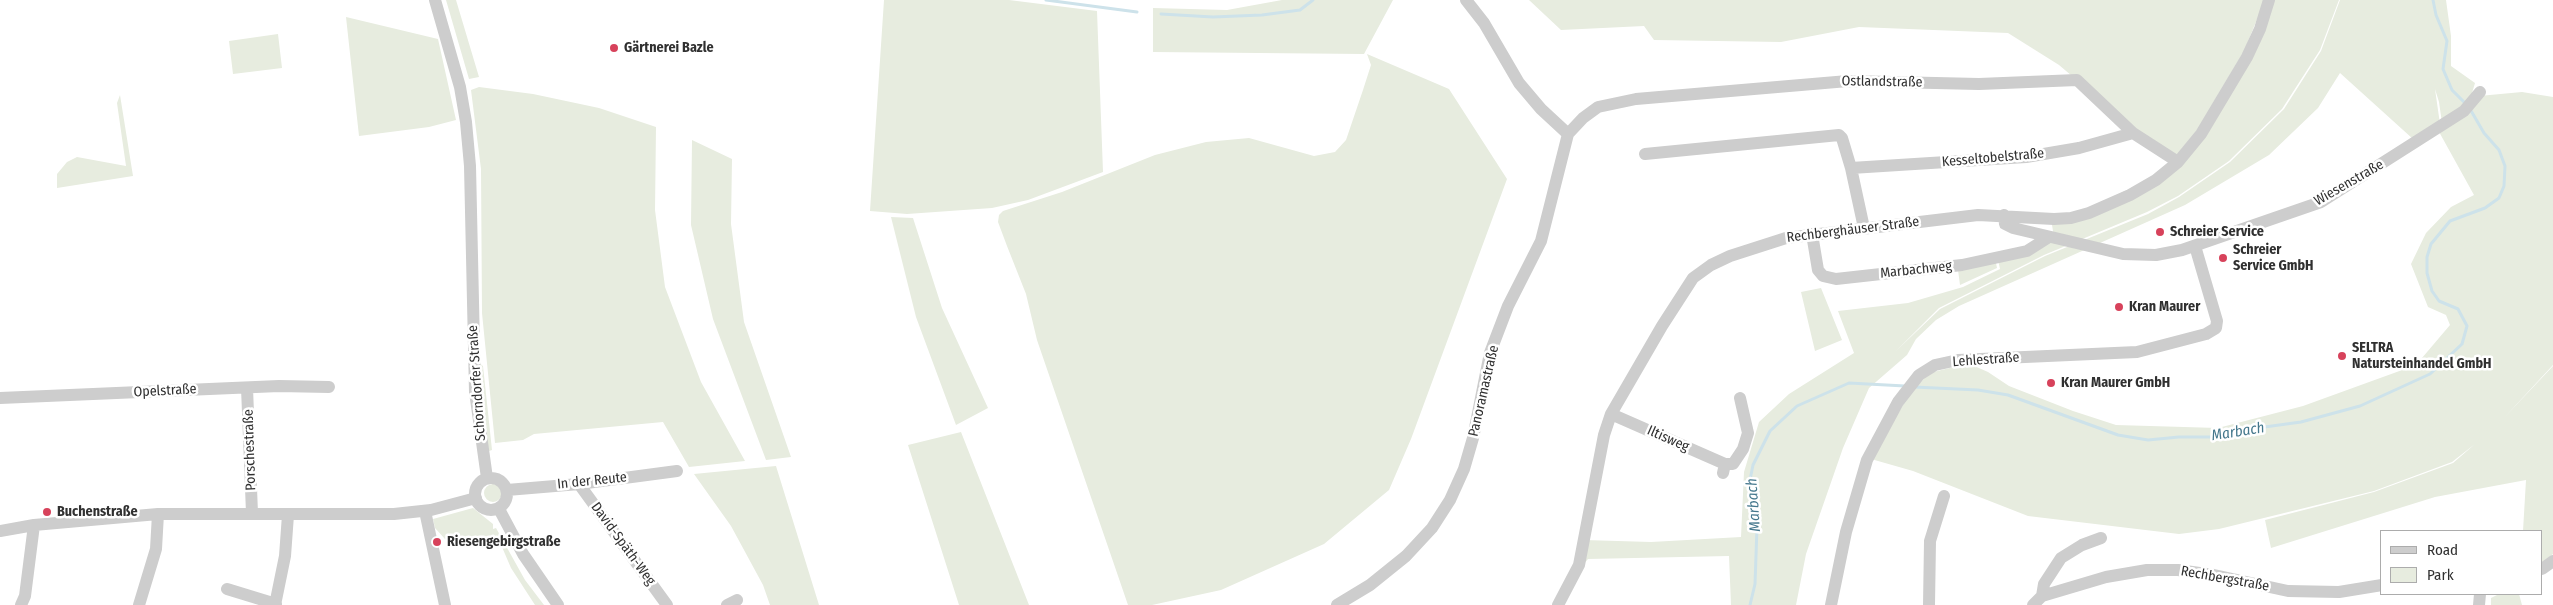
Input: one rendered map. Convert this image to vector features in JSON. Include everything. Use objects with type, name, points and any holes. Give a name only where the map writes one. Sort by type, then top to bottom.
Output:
[{"type":"street","name":"Schorndorfer Straße","points":[[435,0],[460,86],[466,122],[470,166],[475,392],[487,478]]},
{"type":"street","points":[[1466,0],[1484,23],[1519,83],[1541,109],[1568,134]]},
{"type":"street","name":"Rechberghäuser Straße","points":[[1558,605],[1579,565],[1603,440],[1611,414],[1662,326],[1693,278],[1711,265],[1749,248],[1775,240],[1978,215],[2054,219],[2089,213],[2142,188],[2178,162],[2201,134],[2247,57],[2260,29],[2269,0]]},
{"type":"street","name":"Ostlandstraße","points":[[1568,134],[1583,118],[1598,107],[1627,100],[1848,81],[1979,84],[2077,80],[2132,134],[2178,162]]},
{"type":"street","name":"Wiesenstraße","points":[[2004,215],[2005,224],[2009,227],[2142,256],[2195,246],[2321,202],[2464,111],[2478,95]]},
{"type":"street","name":"Panoramastraße","points":[[1337,605],[1370,585],[1406,556],[1432,528],[1450,500],[1464,470],[1473,438],[1490,353],[1508,306],[1541,241],[1568,134]]},
{"type":"street","name":"Kesseltobelstraße","points":[[1851,168],[2026,157],[2079,148],[2132,134]]},
{"type":"street","points":[[1645,154],[1839,135],[1842,138],[1851,168],[1864,228]]},
{"type":"street","name":"Marbachweg","points":[[1812,234],[1818,270],[1823,276],[1836,279],[1962,265],[2027,251],[2049,237]]},
{"type":"street","name":"Lehlestraße","points":[[1831,605],[1846,532],[1867,460],[1898,402],[1919,375],[1935,365],[1958,360],[2137,352],[2206,334],[2216,328],[2218,321],[2195,246]]},
{"type":"street","name":"Opelstraße","points":[[0,398],[330,386]]},
{"type":"street","name":"Porschestraße","points":[[247,388],[252,513]]},
{"type":"street","name":"Iltisweg","points":[[1611,414],[1724,469],[1734,464],[1743,449],[1748,433],[1740,398]]},
{"type":"street","name":"In der Reute","points":[[507,490],[579,484],[677,471]]},
{"type":"street","points":[[487,478],[501,481],[507,490],[506,501],[499,509],[483,508],[476,498],[478,485],[487,478]]},
{"type":"street","name":"David-Späth-Weg","points":[[579,484],[667,605]]},
{"type":"street","points":[[1929,605],[1930,541],[1944,496]]},
{"type":"street","points":[[0,531],[34,525],[158,514],[252,513],[288,515],[425,512],[476,498]]},
{"type":"street","points":[[499,509],[523,554],[558,605]]},
{"type":"street","points":[[425,512],[445,605]]},
{"type":"street","points":[[139,605],[156,549],[158,514]]},
{"type":"street","points":[[227,589],[276,604],[285,556],[288,515]]},
{"type":"street","points":[[21,605],[25,596],[34,525]]},
{"type":"street","points":[[2037,601],[2044,584],[2061,558],[2082,545],[2101,538]]},
{"type":"street","name":"Rechbergstraße","points":[[2037,601],[2106,577],[2147,570],[2178,570],[2214,575],[2288,591],[2339,592],[2380,585]]},
{"type":"green space","points":[[446,0],[456,0],[479,77],[469,79]]},
{"type":"green space","points":[[884,0],[1009,0],[1097,11],[1103,172],[1028,200],[992,208],[907,214],[870,211]]},
{"type":"green space","points":[[1282,0],[1393,0],[1364,54],[1153,52],[1153,8],[1227,10]]},
{"type":"green space","points":[[1529,0],[2265,0],[2244,51],[2197,130],[2176,156],[2150,142],[2059,65],[2008,33],[1859,27],[1781,42],[1654,40],[1644,26],[1561,30]]},
{"type":"green space","points":[[2274,0],[2339,0],[2320,50],[2282,109],[2229,161],[2178,196],[2147,212],[2044,255],[1939,308],[1896,351],[1940,309],[2045,256],[2148,214],[2179,197],[2230,162],[2284,109],[2321,51],[2340,0],[2446,0],[2451,36],[2451,66],[2475,83],[2472,93],[2479,96],[2522,92],[2553,97],[2553,365],[2502,420],[2553,366],[2553,554],[2543,561],[2543,530],[2523,530],[2526,480],[2435,497],[2271,548],[2265,520],[2374,492],[2453,463],[2475,444],[2452,462],[2374,491],[2219,529],[2179,534],[2028,516],[1913,471],[1871,459],[1906,400],[1929,373],[1958,366],[1972,365],[1988,372],[2009,386],[2073,411],[2116,425],[2218,428],[2303,406],[2416,365],[2450,325],[2446,315],[2428,307],[2411,264],[2426,233],[2451,207],[2474,195],[2438,130],[2442,123],[2435,89],[2440,124],[2413,139],[2340,73],[2318,108],[2269,155],[2185,205],[1959,306],[1936,320],[1916,339],[1907,355],[1869,388],[1843,448],[1806,554],[1796,605],[1731,605],[1729,556],[1588,559],[1574,576],[1584,540],[1651,542],[1741,537],[1744,472],[1759,422],[1789,394],[1854,353],[1838,311],[1908,303],[1963,287],[2000,269],[1998,260],[2054,237],[2052,225],[2181,165]]},
{"type":"green space","points":[[346,17],[438,39],[456,120],[429,127],[359,136]]},
{"type":"green space","points":[[278,34],[282,68],[233,74],[229,41]]},
{"type":"green space","points":[[1367,54],[1449,89],[1507,179],[1411,439],[1389,490],[1324,544],[1221,590],[1152,605],[1128,605],[1037,340],[1026,294],[998,222],[999,215],[1003,211],[1062,192],[1155,155],[1206,142],[1249,138],[1314,156],[1335,152],[1346,140],[1363,90],[1371,65]]},
{"type":"green space","points":[[479,87],[533,94],[599,108],[656,127],[655,210],[665,287],[701,382],[745,461],[689,467],[663,422],[534,434],[523,440],[495,443],[482,313],[481,169],[471,90]]},
{"type":"green space","points":[[120,95],[133,176],[57,188],[57,174],[67,162],[77,157],[126,166],[117,103]]},
{"type":"green space","points":[[692,140],[732,159],[731,224],[744,322],[791,457],[766,460],[713,319],[691,225]]},
{"type":"green space","points":[[891,217],[913,218],[942,308],[988,408],[956,425],[916,317]]},
{"type":"green space","points":[[1996,263],[1997,268],[1960,285],[1958,270]]},
{"type":"green space","points":[[1821,288],[1842,340],[1815,351],[1801,292]]},
{"type":"green space","points":[[479,363],[483,366],[492,450],[489,451],[485,432]]},
{"type":"green space","points":[[961,432],[1029,605],[959,605],[908,445]]},
{"type":"green space","points":[[776,466],[819,605],[770,605],[763,585],[731,526],[694,474]]},
{"type":"green space","points":[[493,484],[499,487],[502,493],[499,499],[493,502],[487,499],[484,493],[487,487]]},
{"type":"green space","points":[[473,508],[493,524],[493,529],[496,528],[525,580],[544,605],[535,605],[511,568],[502,547],[493,537],[454,543],[445,539],[435,528],[433,519]]},
{"type":"green space","points":[[2497,595],[2519,595],[2522,605],[2491,605],[2491,598]]},
{"type":"waterway","points":[[1046,0],[1137,12]]},
{"type":"waterway","points":[[1161,14],[1213,17],[1262,15],[1300,10],[1313,0]]},
{"type":"waterway","name":"Marbach","points":[[2433,0],[2436,15],[2447,41],[2443,69],[2452,90],[2466,104]]},
{"type":"waterway","name":"Marbach","points":[[1914,387],[1978,390],[2008,395],[2118,435],[2148,440],[2179,437],[2216,437],[2250,429],[2301,422],[2360,406],[2430,374],[2462,344],[2467,326],[2458,309],[2439,301],[2432,291],[2427,273],[2427,257],[2431,244],[2450,221],[2485,208],[2499,198],[2504,186],[2505,166],[2499,150],[2484,133],[2470,109]]},
{"type":"waterway","name":"Marbach","points":[[1750,605],[1755,584],[1757,527],[1750,480],[1753,465],[1770,431],[1797,406],[1849,383],[1905,386]]},
{"type":"place","name":"Gärtnerei Bazle","points":[[614,48]]},
{"type":"place","name":"Schreier Service","points":[[2160,232]]},
{"type":"place","name":"Schreier Service GmbH","points":[[2223,258]]},
{"type":"place","name":"Kran Maurer","points":[[2119,307]]},
{"type":"place","name":"SELTRA Natursteinhandel GmbH","points":[[2342,356]]},
{"type":"place","name":"Kran Maurer GmbH","points":[[2051,383]]},
{"type":"place","name":"Buchenstraße","points":[[47,512]]},
{"type":"place","name":"Riesengebirgstraße","points":[[437,542]]}]
